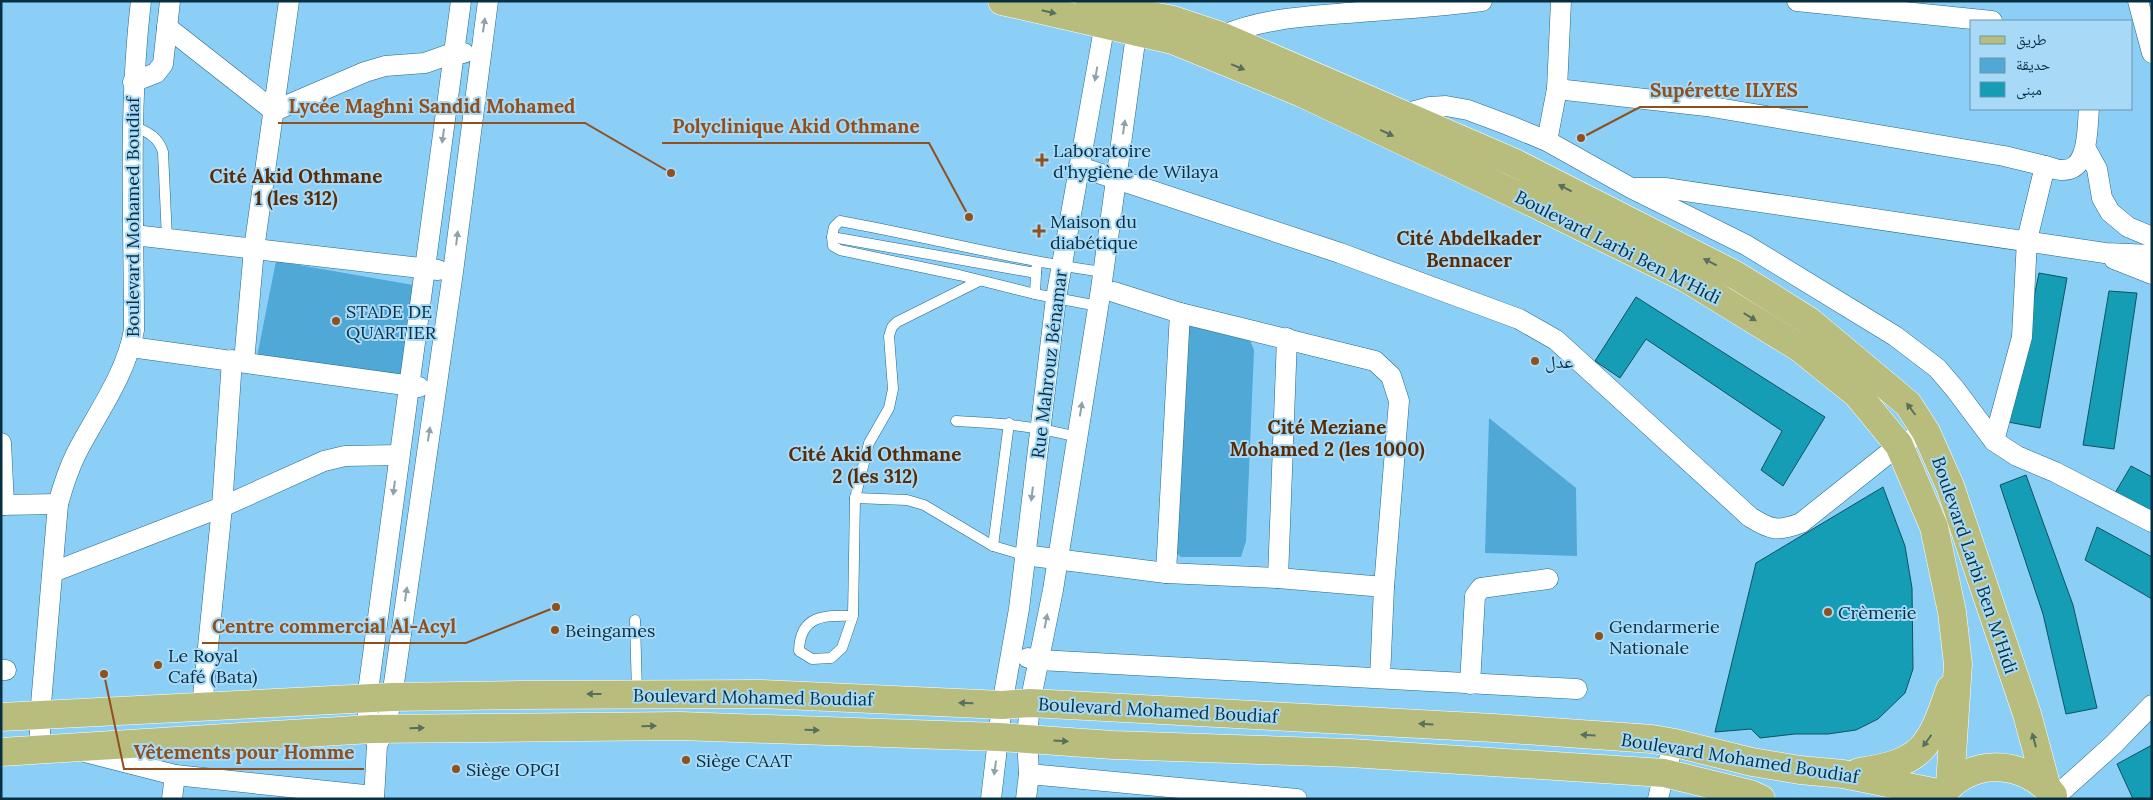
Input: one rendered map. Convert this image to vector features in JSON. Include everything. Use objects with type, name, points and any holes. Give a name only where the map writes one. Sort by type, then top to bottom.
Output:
[{"type":"main road","name":"Boulevard Larbi Ben M'Hidi","points":[[1002,1],[1123,14]]},
{"type":"main road","name":"Boulevard Larbi Ben M'Hidi","points":[[1080,1],[1123,14],[1173,40],[1216,46],[1404,114],[1513,162],[1737,276],[1809,321],[1850,354],[1908,404],[1926,432],[1956,503],[2027,714],[2052,795]]},
{"type":"main road","name":"Boulevard Larbi Ben M'Hidi","points":[[1216,46],[1302,93],[1686,278],[1800,348],[1857,394],[1899,445],[1934,527],[1952,612],[1958,664],[1955,738],[1944,792]]},
{"type":"main road","points":[[1843,774],[1895,765],[1909,759],[1921,749],[1930,738],[1941,714],[1958,664]]},
{"type":"main road","name":"Boulevard Mohamed Boudiaf","points":[[1,717],[379,698],[637,694],[762,694],[1002,705],[1030,703],[1484,727],[1652,739],[1752,762],[1800,770],[1843,774],[1944,792]]},
{"type":"main road","name":"Boulevard Mohamed Boudiaf","points":[[1,752],[72,749],[200,738],[680,726],[999,736],[1113,745],[1350,753],[1750,794],[1761,799]]},
{"type":"main road","points":[[1944,792],[1965,775],[1981,768],[1999,766],[2017,769],[2033,776],[2052,795]]},
{"type":"street","name":"Boulevard Mohamed Boudiaf","points":[[40,751],[40,716],[53,572],[54,532],[58,504],[66,476],[76,455],[119,376],[131,347],[134,330],[132,125],[133,82],[140,1]]},
{"type":"street","points":[[133,82],[151,75],[161,68],[163,64],[170,1]]},
{"type":"street","points":[[202,707],[238,361],[289,1]]},
{"type":"street","points":[[72,749],[175,775],[374,797],[379,698],[372,652],[461,1]]},
{"type":"street","points":[[379,698],[398,654],[453,272],[488,1]]},
{"type":"street","points":[[1216,46],[1257,24],[1291,9],[1428,8],[1482,1]]},
{"type":"street","points":[[1547,141],[1557,89],[1561,1]]},
{"type":"street","points":[[1796,1],[1982,20]]},
{"type":"street","points":[[2138,1],[2146,41]]},
{"type":"street","name":"Rue Mahrouz Bénamar","points":[[990,799],[1002,705],[1018,609],[1061,266],[1080,167],[1123,14]]},
{"type":"street","name":"Rue Mahrouz Bénamar","points":[[1026,799],[1029,774],[1026,738],[1030,703],[1057,559],[1077,437],[1116,178],[1123,14]]},
{"type":"street","points":[[167,28],[274,111]]},
{"type":"street","points":[[274,111],[365,72],[385,66],[425,63],[453,53],[480,56]]},
{"type":"street","points":[[425,63],[450,82],[458,85],[476,86]]},
{"type":"street","points":[[1557,89],[1706,106],[2004,156],[2062,170],[2069,169],[2080,159],[2086,149],[2089,110]]},
{"type":"street","points":[[1404,114],[1430,107],[1446,106],[1468,110],[1547,141],[1631,188],[1746,245],[1895,336],[1937,368],[1956,389],[1994,442],[2017,456],[2055,472],[2152,522]]},
{"type":"street","points":[[2086,149],[2097,169],[2102,198],[2110,212],[2128,227],[2152,237]]},
{"type":"street","points":[[1994,442],[2022,337],[2027,240],[2045,166]]},
{"type":"street","points":[[1080,167],[1340,252],[1519,319],[1556,340],[1750,517],[1768,528],[1784,530],[1801,523],[1899,445],[1926,432]]},
{"type":"street","points":[[1631,188],[1664,188],[2027,240],[2098,252],[2152,255]]},
{"type":"street","points":[[134,235],[453,272]]},
{"type":"street","points":[[2098,252],[2152,274]]},
{"type":"street","points":[[1114,292],[1180,313],[1375,361],[1391,376],[1398,401],[1384,587],[1380,678]]},
{"type":"street","points":[[1166,573],[1180,313]]},
{"type":"street","points":[[1278,578],[1287,338]]},
{"type":"street","points":[[131,347],[436,389]]},
{"type":"street","points":[[1,443],[3,505],[58,504]]},
{"type":"street","points":[[53,572],[222,508],[335,458],[398,455]]},
{"type":"street","points":[[1024,555],[1166,573],[1278,578],[1384,587]]},
{"type":"street","points":[[1470,684],[1475,596],[1481,588],[1548,579]]},
{"type":"street","points":[[372,652],[398,654]]},
{"type":"street","points":[[1011,655],[1039,660],[1577,689]]},
{"type":"street","points":[[2052,795],[2114,744],[2152,705]]},
{"type":"street","points":[[1661,786],[1675,743]]},
{"type":"street","points":[[1029,774],[1297,799]]},
{"type":"street","points":[[172,799],[175,775]]},
{"type":"lane","points":[[132,125],[150,133],[161,145],[163,152],[166,239]]},
{"type":"lane","points":[[832,237],[1036,268],[1061,266],[1103,272],[1114,292],[1098,306],[1035,294],[840,250],[833,246],[832,237],[834,227],[840,221],[914,235],[1036,268]]},
{"type":"lane","points":[[1035,294],[1036,268]]},
{"type":"lane","points":[[853,616],[827,616],[813,620],[799,637],[799,651],[812,659],[831,658],[842,648],[853,616],[855,498],[869,443],[889,408],[893,389],[889,336],[892,327],[914,312],[979,281]]},
{"type":"lane","points":[[956,421],[1009,423],[1041,428],[1077,437]]},
{"type":"lane","points":[[993,546],[1009,423]]},
{"type":"lane","points":[[855,498],[907,500],[924,505],[993,546],[1024,555]]},
{"type":"lane","points":[[635,620],[637,694]]},
{"type":"green space","name":"STADE DE QUARTIER","points":[[276,261],[413,285],[401,378],[257,357]]},
{"type":"green space","points":[[1192,325],[1249,338],[1254,350],[1246,541],[1241,557],[1181,557],[1171,548],[1182,332]]},
{"type":"green space","points":[[1489,418],[1576,488],[1577,556],[1485,553]]},
{"type":"building","points":[[2039,273],[2067,278],[2040,428],[2008,422]]},
{"type":"building","points":[[2109,291],[2137,293],[2114,449],[2083,445]]},
{"type":"building","points":[[1636,297],[1825,417],[1783,486],[1761,470],[1782,431],[1646,339],[1620,378],[1595,361]]},
{"type":"building","points":[[2131,466],[2152,477],[2152,513],[2115,493]]},
{"type":"building","points":[[2026,475],[2073,605],[2097,708],[2066,714],[2043,614],[2000,485]]},
{"type":"building","name":"Crèmerie","points":[[1883,487],[1905,546],[1912,588],[1913,669],[1905,693],[1878,719],[1856,730],[1828,734],[1795,734],[1760,738],[1751,729],[1715,732],[1756,563]]},
{"type":"building","points":[[2097,527],[2152,557],[2152,599],[2085,560]]},
{"type":"building","points":[[2152,745],[2152,799],[2133,799],[2117,764]]},
{"type":"place","name":"Supérette ILYES","points":[[1581,138]]},
{"type":"place","name":"Laboratoire d'hygiène de Wilaya","points":[[1042,160]]},
{"type":"place","name":"Lycée Maghni Sandid Mohamed","points":[[671,173]]},
{"type":"place","name":"Polyclinique Akid Othmane","points":[[969,217]]},
{"type":"place","name":"Maison du diabétique","points":[[1039,231]]},
{"type":"place","name":"STADE DE QUARTIER","points":[[336,321]]},
{"type":"place","name":"عدل","points":[[1535,361]]},
{"type":"place","name":"Centre commercial Al-Acyl","points":[[556,607]]},
{"type":"place","name":"Crèmerie","points":[[1828,612]]},
{"type":"place","name":"Beingames","points":[[555,630]]},
{"type":"place","name":"Gendarmerie Nationale","points":[[1599,636]]},
{"type":"place","name":"Le Royal Café (Bata)","points":[[158,665]]},
{"type":"place","name":"Vêtements pour Homme","points":[[104,674]]},
{"type":"place","name":"Siège CAAT","points":[[686,760]]},
{"type":"place","name":"Siège OPGI","points":[[456,769]]},
{"type":"district","name":"Cité Akid Othmane 1 (les 312)","points":[[296,187]]},
{"type":"district","name":"Cité Abdelkader Bennacer","points":[[1469,249]]},
{"type":"district","name":"Cité Meziane Mohamed 2 (les 1000)","points":[[1327,438]]},
{"type":"district","name":"Cité Akid Othmane 2 (les 312)","points":[[875,465]]}]
